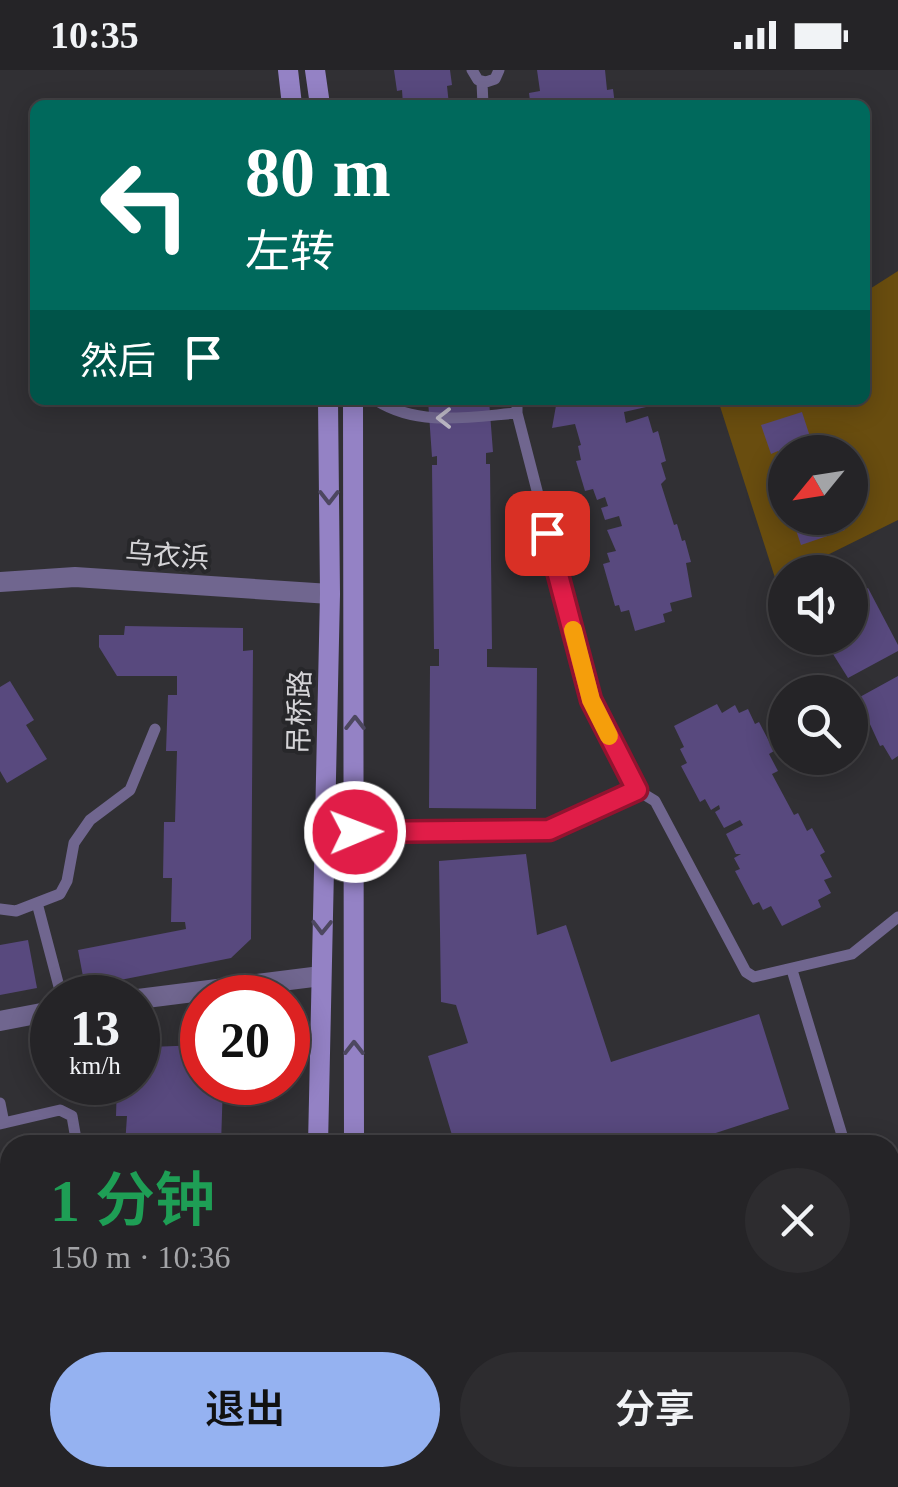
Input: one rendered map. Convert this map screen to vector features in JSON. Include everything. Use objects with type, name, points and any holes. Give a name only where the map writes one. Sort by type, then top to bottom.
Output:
[{"type":"main road","points":[[288,70],[291,100]]},
{"type":"main road","points":[[316,70],[319,100]]},
{"type":"main road","name":"吊桥路","points":[[318,1135],[330,594],[328,405]]},
{"type":"main road","name":"吊桥路","points":[[353,405],[354,1135]]},
{"type":"street","name":"乌衣浜","points":[[0,582],[75,577],[330,594]]},
{"type":"street","points":[[160,996],[321,976]]},
{"type":"street","points":[[0,1021],[30,1015]]},
{"type":"lane","points":[[472,70],[482,82],[494,79],[499,70]]},
{"type":"lane","points":[[482,82],[482,100]]},
{"type":"lane","points":[[384,405],[422,418],[517,406],[591,700],[637,790],[655,801],[746,972],[754,978],[852,954],[898,917]]},
{"type":"lane","points":[[0,909],[16,911],[60,894],[67,881],[74,843],[90,820],[130,790],[155,729]]},
{"type":"lane","points":[[355,832],[549,830],[637,790]]},
{"type":"lane","points":[[37,903],[56,975]]},
{"type":"lane","points":[[792,970],[842,1135]]},
{"type":"lane","points":[[0,1103],[2,1123],[60,1110],[72,1116],[75,1135]]},
{"type":"shaded area","points":[[898,271],[898,520],[868,535],[868,435],[768,435],[768,535],[868,535],[827,555],[768,556],[720,405],[870,405],[870,289]]},
{"type":"building","points":[[394,70],[450,70],[448,100],[403,100],[402,90],[397,91]]},
{"type":"building","points":[[537,70],[605,70],[607,90],[613,89],[614,100],[530,100],[529,93],[540,91]]},
{"type":"building","points":[[428,405],[489,405],[493,452],[486,453],[486,464],[490,464],[492,649],[487,649],[487,667],[537,668],[536,809],[429,808],[430,666],[439,666],[439,649],[434,649],[432,465],[437,465],[437,456],[432,457]]},
{"type":"building","points":[[556,405],[655,405],[624,412],[626,423],[648,416],[653,433],[658,431],[666,461],[661,463],[666,479],[661,484],[691,562],[686,563],[692,597],[670,603],[672,611],[663,614],[665,622],[635,631],[629,610],[621,612],[619,605],[615,606],[603,564],[610,562],[607,553],[616,551],[607,530],[622,526],[619,516],[605,520],[601,508],[608,506],[605,497],[597,500],[593,489],[585,491],[576,461],[581,460],[581,445],[575,424],[552,428]]},
{"type":"building","points":[[802,412],[809,435],[768,435],[768,445],[761,425]]},
{"type":"building","points":[[798,535],[830,535],[801,545]]},
{"type":"building","points":[[868,588],[898,651],[854,675],[846,675],[834,655],[868,655]]},
{"type":"building","points":[[125,626],[243,628],[243,651],[253,650],[251,939],[231,958],[145,975],[83,975],[78,950],[186,929],[185,922],[171,922],[172,878],[163,878],[164,822],[175,822],[177,751],[166,751],[168,695],[177,695],[177,676],[117,676],[99,647],[99,635],[124,635]]},
{"type":"building","points":[[898,676],[898,756],[892,760],[880,746],[868,720],[868,692]]},
{"type":"building","points":[[10,681],[34,720],[26,725],[47,759],[7,783],[0,771],[0,687]]},
{"type":"building","points":[[717,704],[722,713],[735,705],[739,713],[748,709],[755,724],[759,722],[768,739],[768,775],[773,775],[807,831],[812,828],[825,852],[820,855],[832,877],[824,880],[831,893],[818,900],[821,907],[782,926],[771,906],[763,910],[759,902],[753,905],[735,871],[740,869],[734,858],[741,854],[736,854],[726,834],[743,825],[740,820],[724,828],[715,812],[719,805],[711,810],[705,799],[700,802],[681,766],[687,763],[674,726]]},
{"type":"building","points":[[526,854],[537,935],[566,925],[611,1062],[759,1014],[789,1109],[710,1135],[452,1135],[428,1056],[468,1043],[456,1005],[441,1002],[439,861]]},
{"type":"building","points":[[28,940],[35,975],[30,975],[30,989],[0,995],[0,945]]},
{"type":"building","points":[[180,1046],[180,1105],[222,1105],[221,1135],[126,1135],[127,1116],[116,1116],[116,1105],[160,1105],[160,1047]]},
{"type":"slow traffic","points":[[573,630],[591,700],[609,736]]},
{"type":"route","points":[[355,832],[549,830],[637,790],[591,700],[547,533]]}]
